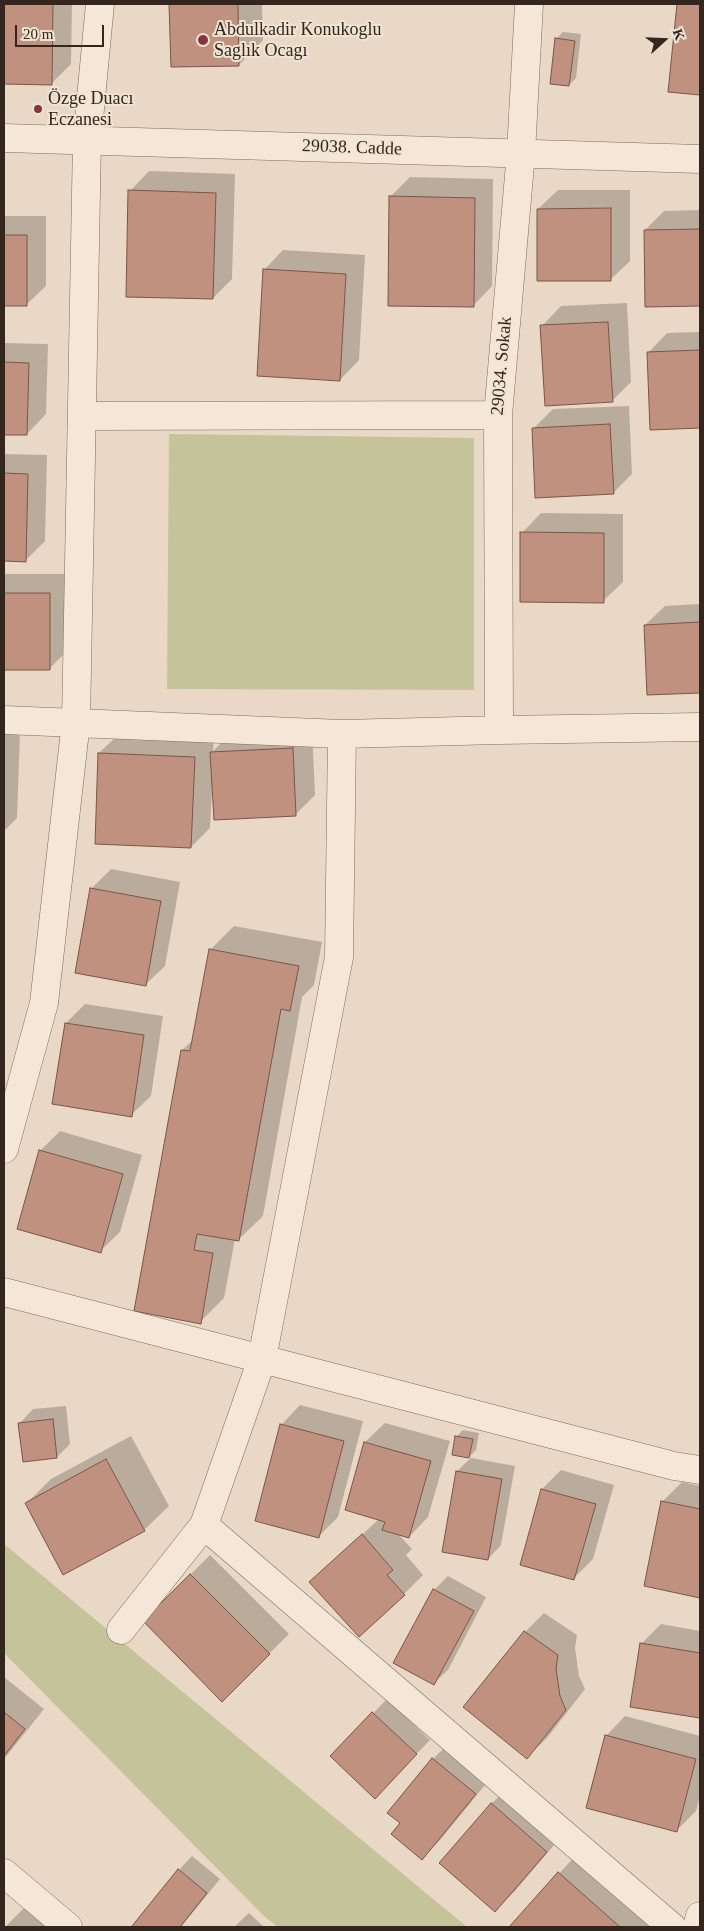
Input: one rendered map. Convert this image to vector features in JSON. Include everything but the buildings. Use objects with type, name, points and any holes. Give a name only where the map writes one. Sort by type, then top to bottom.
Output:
[{"type":"street","points":[[4,1149],[44,1003],[76,722],[87,140],[100,4]]},
{"type":"street","name":"29034. Sokak","points":[[499,730],[498,415],[521,153],[529,4]]},
{"type":"street","name":"29038. Cadde","points":[[4,138],[700,159]]},
{"type":"street","points":[[82,416],[498,415]]},
{"type":"street","points":[[4,720],[342,734],[700,727]]},
{"type":"street","points":[[120,1630],[204,1525],[262,1359],[340,958],[342,734]]},
{"type":"street","points":[[4,1292],[674,1466],[700,1470]]},
{"type":"street","points":[[204,1525],[672,1927]]},
{"type":"street","points":[[4,1874],[68,1927]]},
{"type":"street","points":[[697,1927],[700,1916]]},
{"type":"green space","points":[[169,434],[474,438],[474,690],[167,689]]},
{"type":"green space","points":[[4,1544],[467,1927],[278,1927],[265,1917],[4,1653]]},
{"type":"place","name":"Abdulkadir Konukoglu Saglık Ocagı","points":[[203,40]]},
{"type":"place","name":"Özge Duacı Eczanesi","points":[[38,109]]}]
